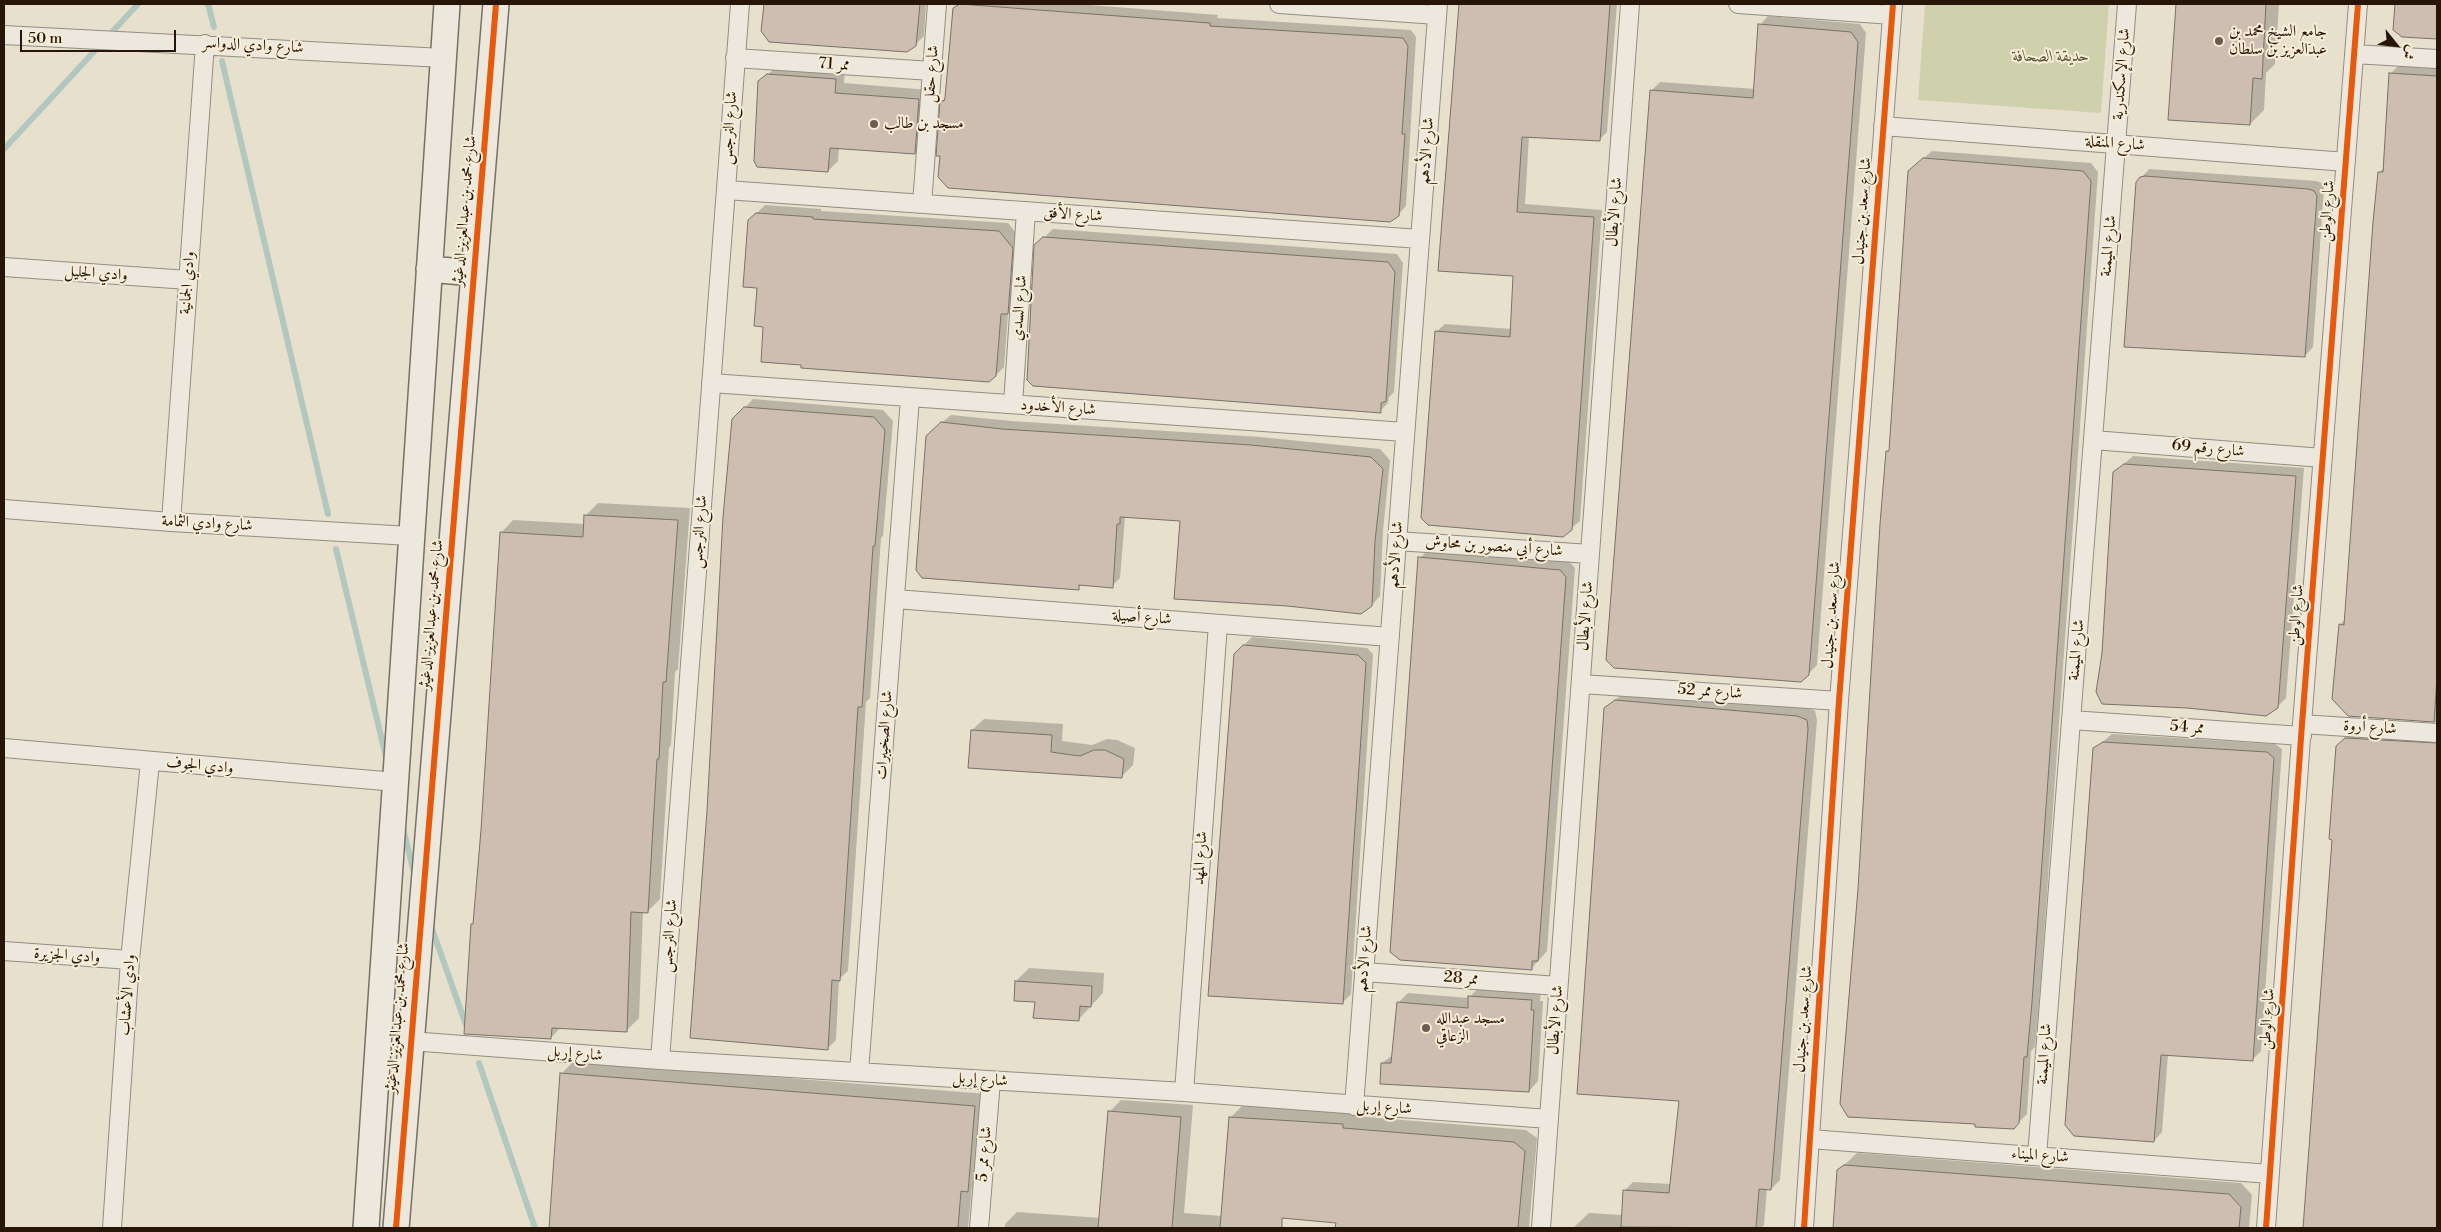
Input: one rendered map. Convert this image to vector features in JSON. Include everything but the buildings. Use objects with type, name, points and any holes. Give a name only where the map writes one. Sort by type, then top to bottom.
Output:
[{"type":"street","name":"شارع محمد بن عبدالعزيز الدغيثر","points":[[366,1228],[396,782],[410,536],[447,4]]},
{"type":"street","name":"شارع محمد بن عبدالعزيز الدغيثر","points":[[396,1228],[496,4]]},
{"type":"street","name":"شارع النرجس","points":[[660,1060],[740,4]]},
{"type":"street","name":"شارع حقل","points":[[922,204],[937,4]]},
{"type":"street","points":[[1279,4],[1438,9]]},
{"type":"street","name":"شارع الأبطال","points":[[1541,1228],[1630,4]]},
{"type":"street","points":[[1738,4],[1892,9]]},
{"type":"street","name":"شارع الإسكندرية","points":[[2117,144],[2128,4]]},
{"type":"street","name":"شارع الوطن","points":[[2266,1228],[2358,4]]},
{"type":"street","name":"شارع الأدهم","points":[[1354,1106],[1438,9]]},
{"type":"street","name":"شارع سعد بن جنيدل","points":[[1804,1228],[1840,701],[1892,9]]},
{"type":"street","name":"شارع وادي الدواسر","points":[[4,35],[205,44],[443,58]]},
{"type":"street","name":"وادي الجمانية","points":[[171,522],[205,44]]},
{"type":"street","points":[[2354,54],[2437,59]]},
{"type":"street","name":"ممر 71","points":[[736,58],[932,72]]},
{"type":"street","name":"شارع المنقلة","points":[[1884,126],[2346,162]]},
{"type":"street","name":"شارع الميمنة","points":[[2037,1156],[2117,144]]},
{"type":"street","name":"شارع الأفق","points":[[726,190],[1420,239]]},
{"type":"street","name":"شارع السدي","points":[[1013,404],[1026,211]]},
{"type":"street","name":"وادي الجليل","points":[[4,267],[188,280]]},
{"type":"street","points":[[429,269],[474,273]]},
{"type":"street","name":"شارع الأخدود","points":[[711,383],[1405,432]]},
{"type":"street","name":"شارع الصخيبرات","points":[[859,1072],[910,398]]},
{"type":"street","name":"شارع رقم 69","points":[[2094,440],[2323,458]]},
{"type":"street","name":"شارع وادي الثمامة","points":[[4,509],[171,522],[410,536]]},
{"type":"street","name":"شارع أبي منصور بن محاوش","points":[[1397,541],[1590,554]]},
{"type":"street","name":"شارع أصيلة","points":[[895,599],[1390,637]]},
{"type":"street","name":"شارع المهد","points":[[1184,1092],[1218,624]]},
{"type":"street","name":"شارع ممر 52","points":[[1581,684],[1840,701]]},
{"type":"street","name":"ممر 54","points":[[2071,720],[2302,730]]},
{"type":"street","name":"شارع أروة","points":[[2302,730],[2437,733]]},
{"type":"street","name":"وادي الجوف","points":[[4,748],[396,782]]},
{"type":"street","name":"وادي الأعشاب","points":[[112,1228],[130,960],[150,762]]},
{"type":"street","name":"وادي الجزيرة","points":[[4,951],[130,960]]},
{"type":"street","name":"ممر 28","points":[[1364,972],[1558,986]]},
{"type":"street","name":"شارع إربل","points":[[410,1041],[660,1060],[1184,1092],[1549,1119]]},
{"type":"street","name":"شارع ممر 5","points":[[979,1228],[990,1081]]},
{"type":"street","name":"شارع الميناء","points":[[1810,1139],[2270,1174]]},
{"type":"green space","name":"حديقة الصحافة","points":[[1925,4],[2109,4],[2101,113],[1918,100]]},
{"type":"waterway","points":[[4,149],[138,4]]},
{"type":"waterway","points":[[208,4],[214,27]]},
{"type":"waterway","points":[[222,61],[328,514]]},
{"type":"waterway","points":[[336,549],[387,761]]},
{"type":"waterway","points":[[403,828],[415,877]]},
{"type":"waterway","points":[[430,923],[467,1028]]},
{"type":"waterway","points":[[479,1063],[535,1228]]},
{"type":"cycle path","points":[[396,1228],[496,4]]},
{"type":"cycle path","points":[[1804,1228],[1839,701],[1893,4]]},
{"type":"cycle path","points":[[2266,1228],[2302,724],[2358,4]]},
{"type":"place","name":"جامع الشيخ محمد بن عبدالعزيز بن سلطان","points":[[2219,41]]},
{"type":"place","name":"مسجد بن طالب","points":[[874,124]]},
{"type":"place","name":"مسجد عبدالله الزعاقي","points":[[1426,1028]]}]
